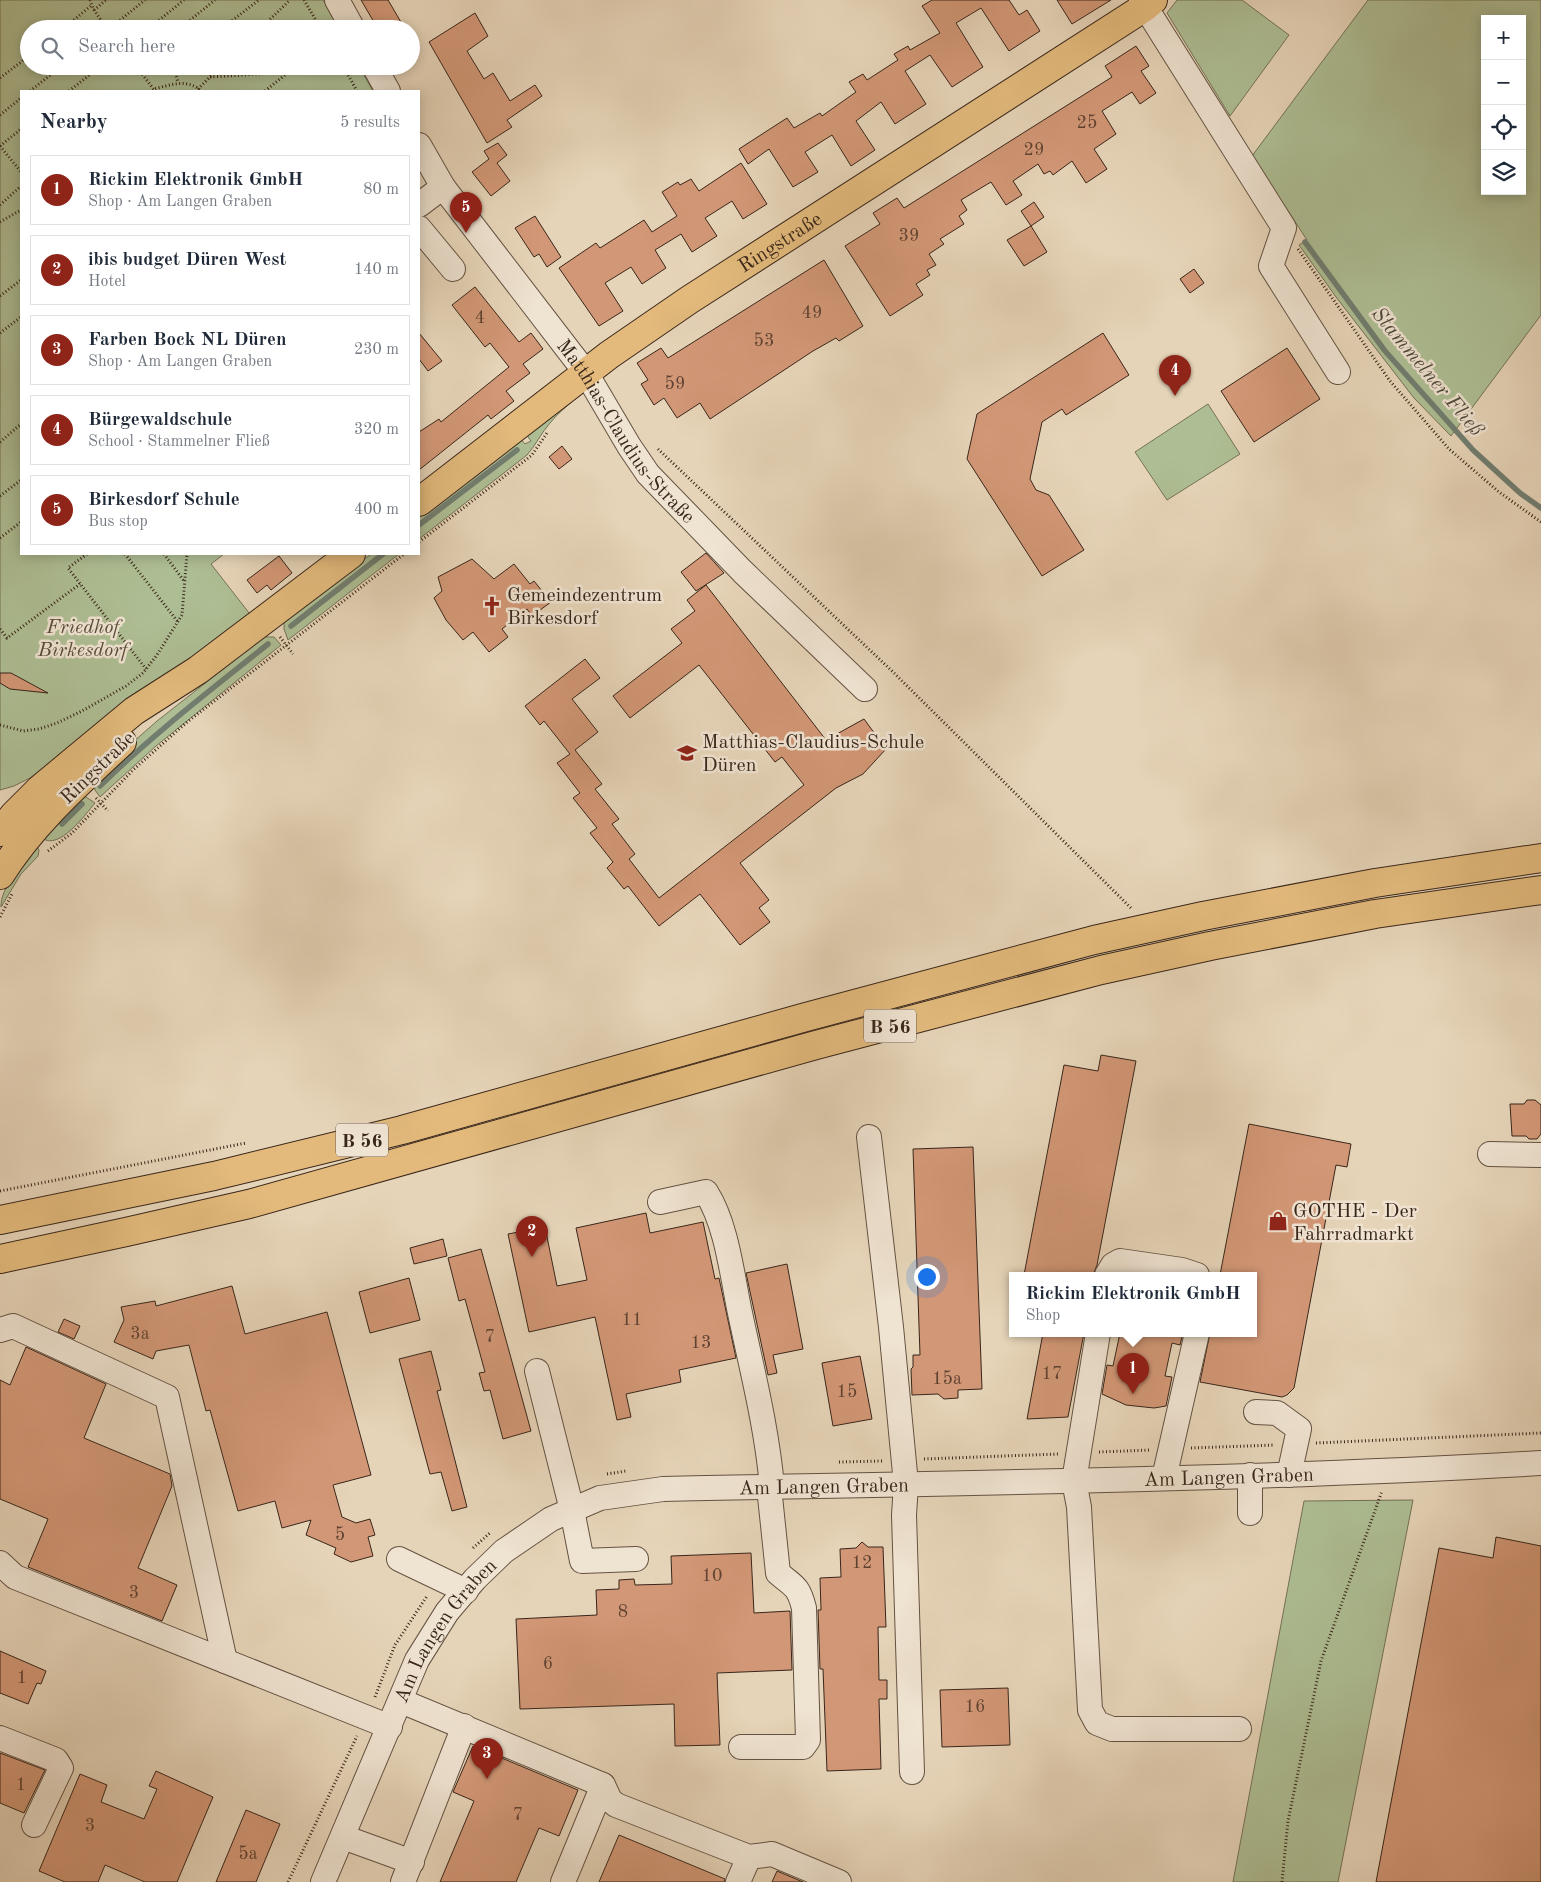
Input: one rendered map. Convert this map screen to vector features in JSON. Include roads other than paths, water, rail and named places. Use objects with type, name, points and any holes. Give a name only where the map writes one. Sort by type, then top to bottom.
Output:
[{"type":"main road","name":"Ringstraße","points":[[420,501],[586,372],[689,300],[1146,2]]},
{"type":"main road","name":"Ringstraße","points":[[0,832],[40,789],[134,711],[198,670],[350,555]]},
{"type":"main road","name":"Ringstraße","points":[[3,875],[30,834],[78,783],[198,670]]},
{"type":"main road","name":"B 56","points":[[1,1220],[214,1176],[402,1130],[806,1017],[1094,940],[1203,916],[1375,883],[1541,858]]},
{"type":"main road","name":"B 56","points":[[0,1259],[249,1204],[816,1045],[1101,970],[1210,946],[1375,914],[1541,890]]},
{"type":"street","points":[[336,0],[348,20]]},
{"type":"street","points":[[1146,2],[1284,228],[1271,266],[1338,372]]},
{"type":"street","points":[[379,75],[387,90]]},
{"type":"street","name":"Matthias-Claudius-Straße","points":[[420,147],[443,187],[586,372],[629,446],[648,474],[743,572],[865,689]]},
{"type":"street","points":[[420,204],[443,187]]},
{"type":"street","points":[[420,229],[453,269]]},
{"type":"street","points":[[869,1137],[891,1328],[906,1484],[904,1516],[912,1772]]},
{"type":"street","points":[[1490,1154],[1541,1156]]},
{"type":"street","points":[[660,1202],[706,1192],[713,1203],[724,1237],[770,1465],[778,1573],[796,1586],[804,1608],[808,1740],[803,1747],[741,1747]]},
{"type":"street","points":[[1109,1272],[1113,1265],[1120,1261],[1188,1272]]},
{"type":"street","points":[[0,1330],[13,1326],[167,1398],[225,1661]]},
{"type":"street","points":[[1097,1337],[1074,1481],[1079,1507],[1090,1710],[1096,1723],[1112,1729],[1239,1729]]},
{"type":"street","points":[[1164,1478],[1196,1337]]},
{"type":"street","points":[[537,1371],[572,1510],[582,1562],[636,1559]]},
{"type":"street","points":[[1256,1412],[1277,1413],[1299,1429],[1289,1475]]},
{"type":"street","name":"Am Langen Graben","points":[[323,1882],[417,1660],[447,1612],[504,1551],[551,1519],[600,1498],[663,1489],[1289,1475],[1388,1472],[1541,1463]]},
{"type":"street","points":[[1250,1475],[1250,1513]]},
{"type":"street","points":[[399,1559],[466,1591]]},
{"type":"street","points":[[0,1562],[15,1576],[390,1727]]},
{"type":"street","points":[[400,1701],[603,1785],[610,1800],[616,1805],[749,1857],[772,1854],[839,1882]]},
{"type":"street","points":[[343,1837],[407,1872],[464,1726]]},
{"type":"street","points":[[0,1738],[56,1760],[61,1768],[34,1825]]},
{"type":"street","points":[[563,1882],[603,1785]]},
{"type":"street","points":[[738,1882],[749,1857]]},
{"type":"waterway","name":"Stammelner Fließ","points":[[1305,242],[1385,351],[1473,450],[1520,493],[1541,508]]},
{"type":"waterway","points":[[420,524],[517,450]]},
{"type":"waterway","points":[[291,626],[382,555]]},
{"type":"waterway","points":[[100,786],[161,730],[268,644]]},
{"type":"waterway","points":[[62,824],[82,804]]},
{"type":"place","name":"Birkesdorf Schule","points":[[466,233]]},
{"type":"place","name":"Bürgewaldschule","points":[[1175,396]]},
{"type":"place","name":"Gemeindezentrum Birkesdorf","points":[[492,606]]},
{"type":"place","name":"Matthias-Claudius-Schule Düren","points":[[687,753]]},
{"type":"place","name":"GOTHE - Der Fahrradmarkt","points":[[1278,1221]]},
{"type":"place","name":"ibis budget Düren West","points":[[532,1257]]},
{"type":"place","name":"Rickim Elektronik GmbH","points":[[1133,1394]]},
{"type":"place","name":"Farben Bock NL Düren","points":[[487,1779]]},
{"type":"park label","name":"Friedhof Birkesdorf","points":[[83,638]]}]
